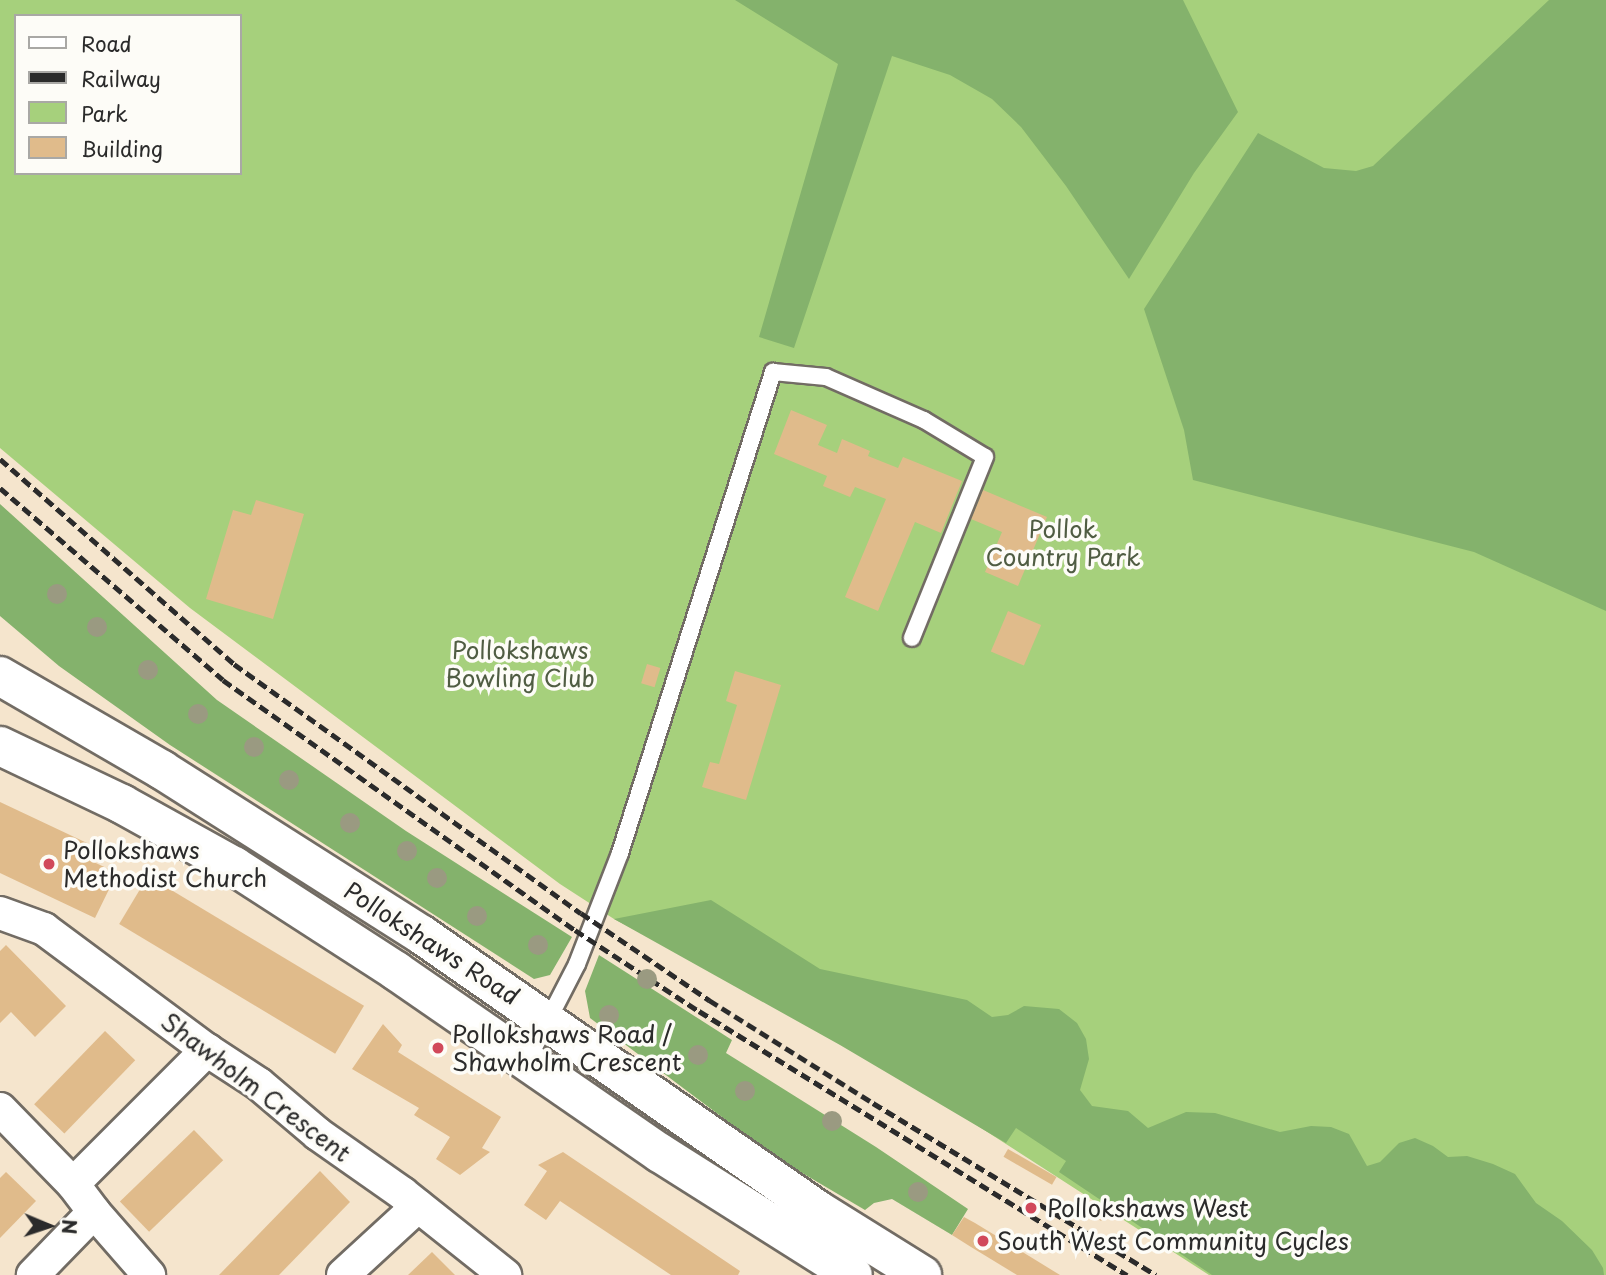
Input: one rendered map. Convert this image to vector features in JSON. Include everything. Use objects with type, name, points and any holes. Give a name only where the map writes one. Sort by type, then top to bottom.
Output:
[{"type":"main road","name":"Pollokshaws Road","points":[[0,676],[118,743],[468,964],[816,1209],[922,1275]]},
{"type":"main road","name":"Pollokshaws Road","points":[[0,746],[87,786],[234,866],[396,971],[727,1198],[853,1275]]},
{"type":"street","name":"Shawholm Crescent","points":[[0,913],[44,929],[207,1050],[259,1084],[317,1134],[418,1206],[505,1275]]},
{"type":"street","points":[[73,1184],[207,1050]]},
{"type":"street","points":[[0,1109],[73,1184],[149,1275]]},
{"type":"street","points":[[343,1275],[418,1206]]},
{"type":"street","points":[[33,1275],[94,1212]]},
{"type":"lane","points":[[526,1062],[549,1022],[587,943],[620,853],[773,372],[827,377],[924,421],[985,457],[912,638]]},
{"type":"green space","name":"Pollok Country Park","points":[[0,0],[1606,0],[1606,1275],[1209,1275],[843,1039],[614,919],[560,884],[190,608],[0,448]]},
{"type":"green space","points":[[735,0],[1183,0],[1238,112],[1194,173],[1129,279],[1066,186],[1021,127],[992,99],[950,75],[892,56],[794,348],[759,337],[838,64]]},
{"type":"green space","points":[[1549,0],[1606,0],[1606,611],[1474,552],[1193,480],[1184,430],[1144,309],[1258,133],[1324,168],[1356,171],[1373,166]]},
{"type":"green space","points":[[0,504],[217,700],[406,831],[572,937],[550,975],[534,979],[170,745],[59,666],[0,616]]},
{"type":"green space","points":[[711,900],[820,969],[967,1000],[992,1017],[1008,1015],[1024,1006],[1059,1009],[1077,1023],[1086,1039],[1089,1059],[1080,1090],[1092,1106],[1128,1111],[1148,1128],[1186,1112],[1215,1113],[1280,1132],[1311,1126],[1331,1127],[1349,1134],[1367,1166],[1380,1162],[1399,1143],[1415,1138],[1448,1157],[1467,1156],[1493,1164],[1515,1174],[1536,1203],[1562,1221],[1592,1250],[1603,1268],[1604,1275],[1212,1275],[1059,1172],[1066,1161],[1016,1128],[1006,1143],[840,1045],[614,919]]},
{"type":"green space","points":[[599,955],[732,1040],[726,1053],[876,1147],[968,1209],[952,1235],[892,1199],[874,1203],[865,1210],[775,1157],[590,1018],[585,991]]},
{"type":"building","points":[[791,410],[827,425],[818,445],[837,453],[842,439],[870,451],[868,456],[898,468],[903,457],[962,481],[941,533],[915,522],[878,611],[845,597],[886,499],[855,487],[850,497],[823,486],[827,476],[774,454]]},
{"type":"building","points":[[983,490],[1047,517],[1018,586],[985,572],[1002,532],[971,519]]},
{"type":"building","points":[[256,500],[304,514],[273,619],[206,599],[233,510],[251,515]]},
{"type":"building","points":[[1008,611],[1041,625],[1024,666],[991,652]]},
{"type":"building","points":[[647,664],[660,668],[655,687],[641,683]]},
{"type":"building","points":[[735,671],[781,685],[746,800],[702,787],[710,762],[719,764],[737,705],[726,701]]},
{"type":"building","name":"Pollokshaws Methodist Church","points":[[0,802],[87,843],[81,856],[117,873],[95,918],[0,873]]},
{"type":"building","points":[[148,876],[364,1006],[335,1054],[119,924]]},
{"type":"building","points":[[6,945],[66,1006],[35,1037],[11,1012],[0,1023],[0,951]]},
{"type":"building","points":[[383,1024],[402,1045],[398,1052],[501,1117],[482,1148],[490,1152],[460,1175],[436,1159],[450,1137],[414,1115],[419,1108],[352,1069]]},
{"type":"building","points":[[105,1031],[135,1060],[64,1134],[34,1104]]},
{"type":"building","points":[[194,1130],[223,1160],[149,1232],[120,1202]]},
{"type":"building","points":[[1008,1149],[1056,1177],[1052,1185],[1004,1157]]},
{"type":"building","points":[[563,1152],[740,1271],[738,1275],[671,1275],[560,1201],[546,1220],[524,1205],[547,1171],[538,1165]]},
{"type":"building","points":[[320,1171],[350,1202],[279,1275],[219,1275]]},
{"type":"building","points":[[6,1172],[36,1201],[0,1238],[0,1178]]},
{"type":"building","points":[[1090,1206],[1105,1214],[1101,1221],[1086,1213]]},
{"type":"building","name":"South West Community Cycles","points":[[964,1217],[1060,1275],[1017,1275],[952,1235]]},
{"type":"building","points":[[432,1252],[455,1275],[408,1275]]},
{"type":"railway","points":[[0,459],[234,664],[581,913],[709,1000],[1156,1275]]},
{"type":"railway","points":[[0,488],[223,680],[575,930],[699,1011],[1127,1275]]},
{"type":"place","name":"Pollokshaws Methodist Church","points":[[49,864]]},
{"type":"place","name":"Pollokshaws Road / Shawholm Crescent","points":[[438,1048]]},
{"type":"place","name":"Pollokshaws West","points":[[1031,1208]]},
{"type":"place","name":"South West Community Cycles","points":[[983,1241]]},
{"type":"park label","name":"Pollokshaws Bowling Club","points":[[520,664]]}]
